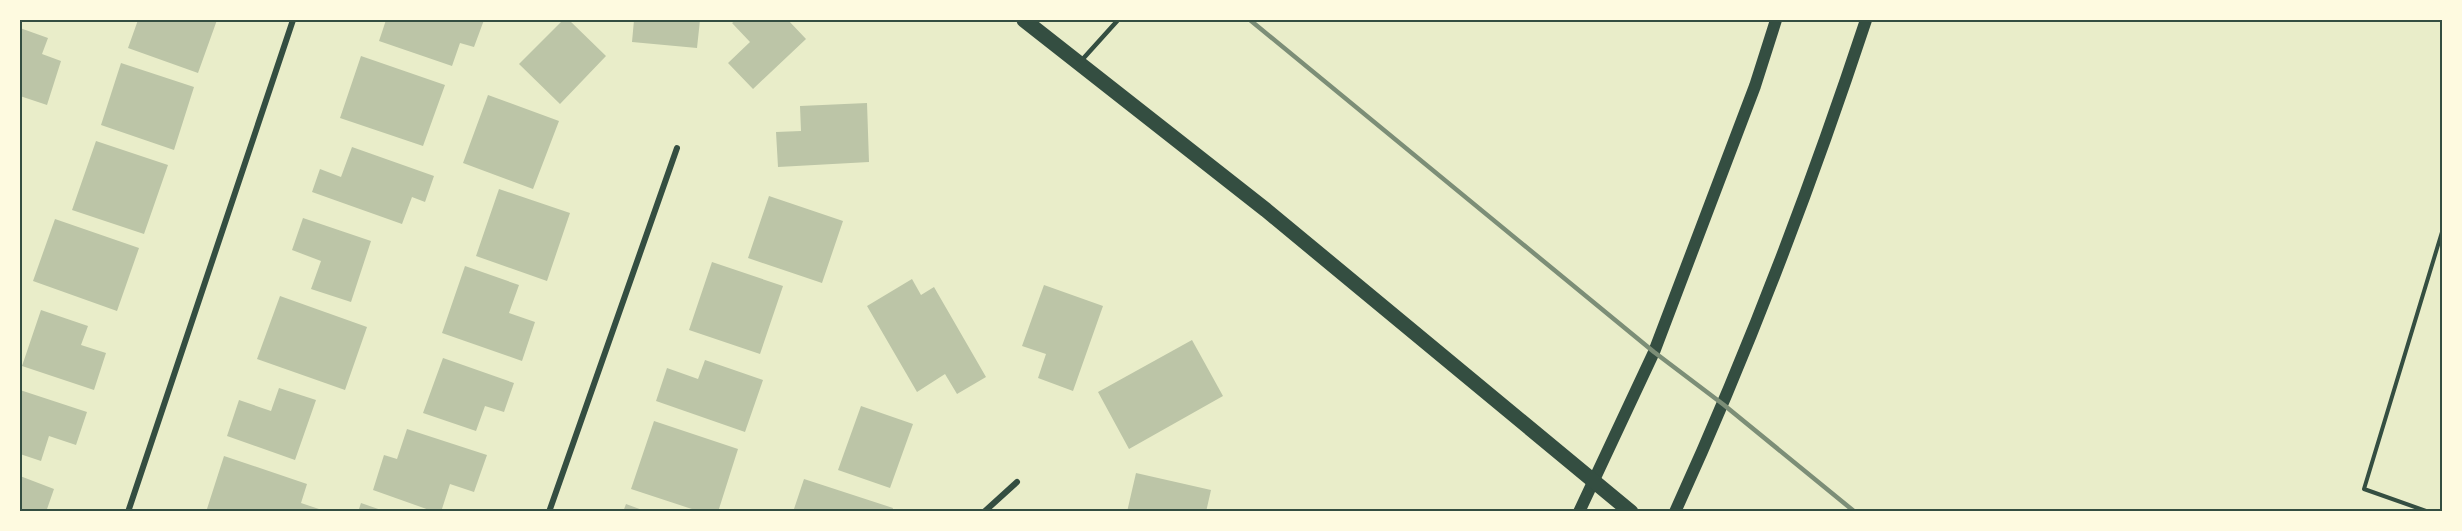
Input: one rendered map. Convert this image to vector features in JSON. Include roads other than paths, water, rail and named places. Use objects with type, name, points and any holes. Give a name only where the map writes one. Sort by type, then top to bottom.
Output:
[{"type":"main road","points":[[1024,20],[1266,210],[1631,512]]},
{"type":"main road","points":[[1579,512],[1654,352],[1755,86],[1776,20]]},
{"type":"main road","points":[[1675,512],[1724,405],[1834,117],[1866,20]]},
{"type":"street","points":[[128,512],[293,20]]},
{"type":"street","points":[[549,512],[677,148]]},
{"type":"street","points":[[984,512],[1017,482]]},
{"type":"lane","points":[[1079,63],[1118,20]]},
{"type":"railway","points":[[1250,20],[1654,352],[1724,405],[1855,512]]}]
